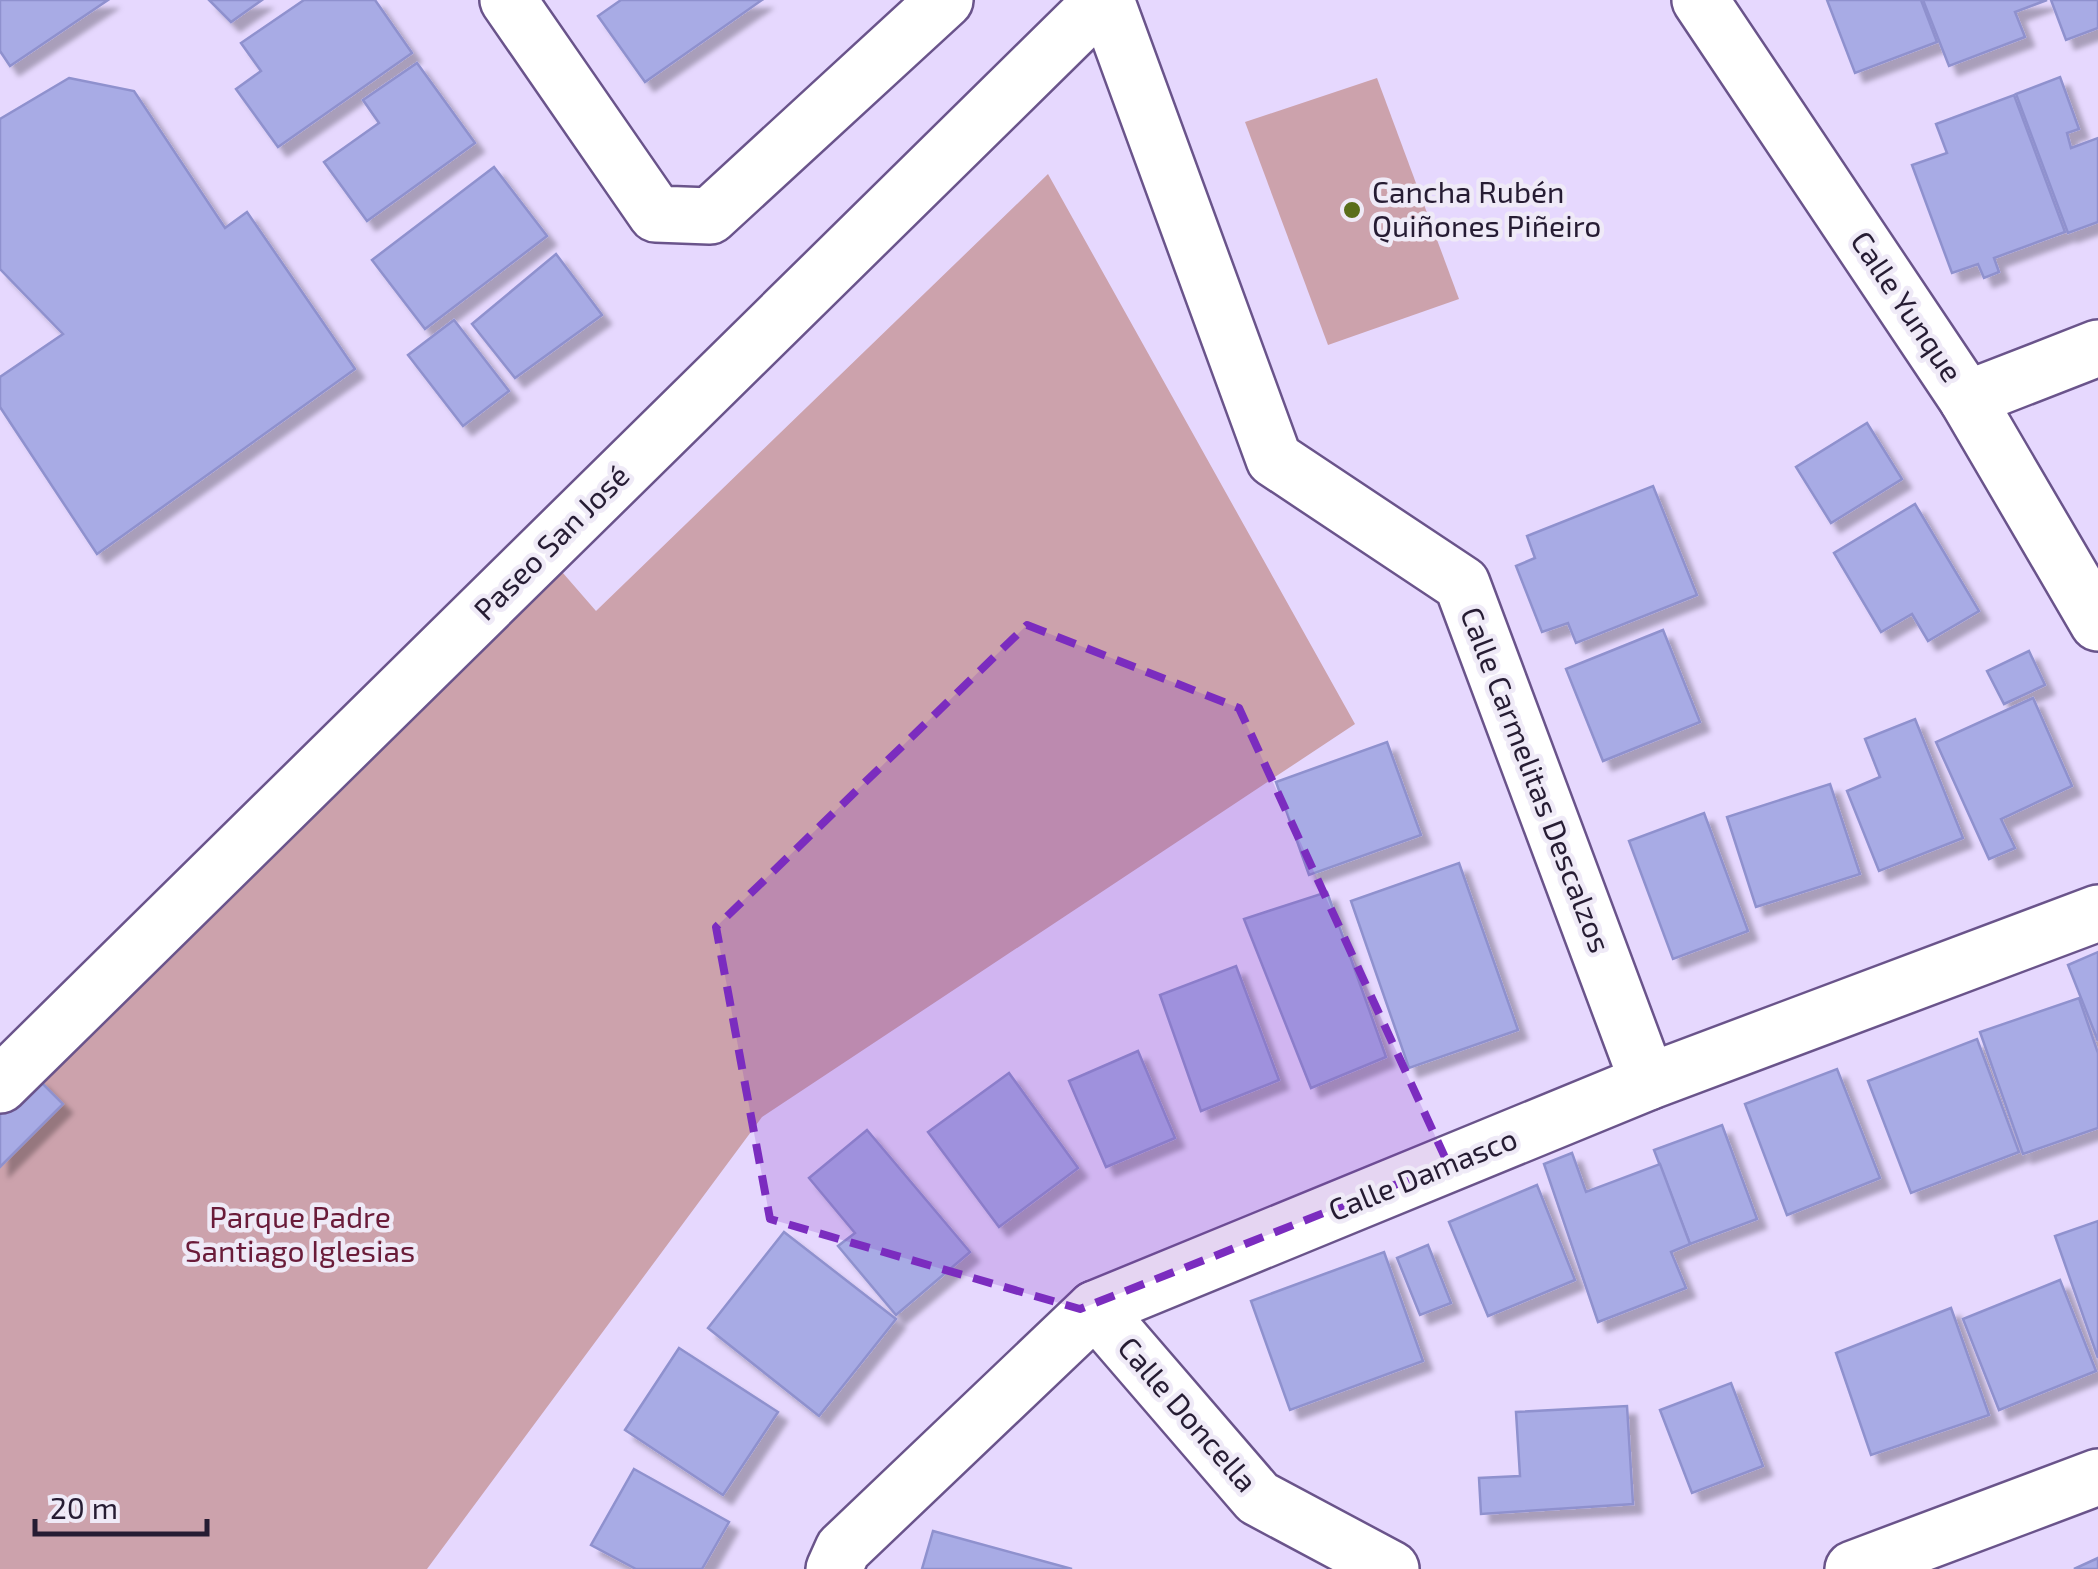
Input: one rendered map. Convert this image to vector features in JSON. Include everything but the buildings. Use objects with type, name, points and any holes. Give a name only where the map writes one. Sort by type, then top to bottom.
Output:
[{"type":"street","points":[[508,0],[656,214],[710,216],[945,0]]},
{"type":"street","name":"Calle Carmelitas Descalzos","points":[[1104,0],[1274,459],[1462,584],[1648,1082]]},
{"type":"street","name":"Paseo San José","points":[[0,1085],[1104,0]]},
{"type":"street","name":"Calle Yunque","points":[[1700,0],[1967,399],[2098,623]]},
{"type":"street","points":[[1967,399],[2098,348]]},
{"type":"street","name":"Calle Damasco","points":[[834,1569],[842,1549],[1095,1308],[1648,1082],[2098,913]]},
{"type":"street","name":"Calle Doncella","points":[[1095,1308],[1258,1498],[1391,1569]]},
{"type":"street","points":[[1853,1569],[2098,1477]]},
{"type":"highlighted area","points":[[1027,625],[1239,708],[1448,1164],[1080,1309],[770,1219],[716,927]]},
{"type":"green space","name":"Cancha Rubén Quiñones Piñeiro","points":[[1377,78],[1459,299],[1328,345],[1245,122]]},
{"type":"green space","name":"Parque Padre Santiago Iglesias","points":[[1048,174],[1355,724],[762,1117],[427,1569],[0,1569],[0,1108],[556,565],[596,611]]},
{"type":"place","name":"Cancha Rubén Quiñones Piñeiro","points":[[1352,210]]}]
